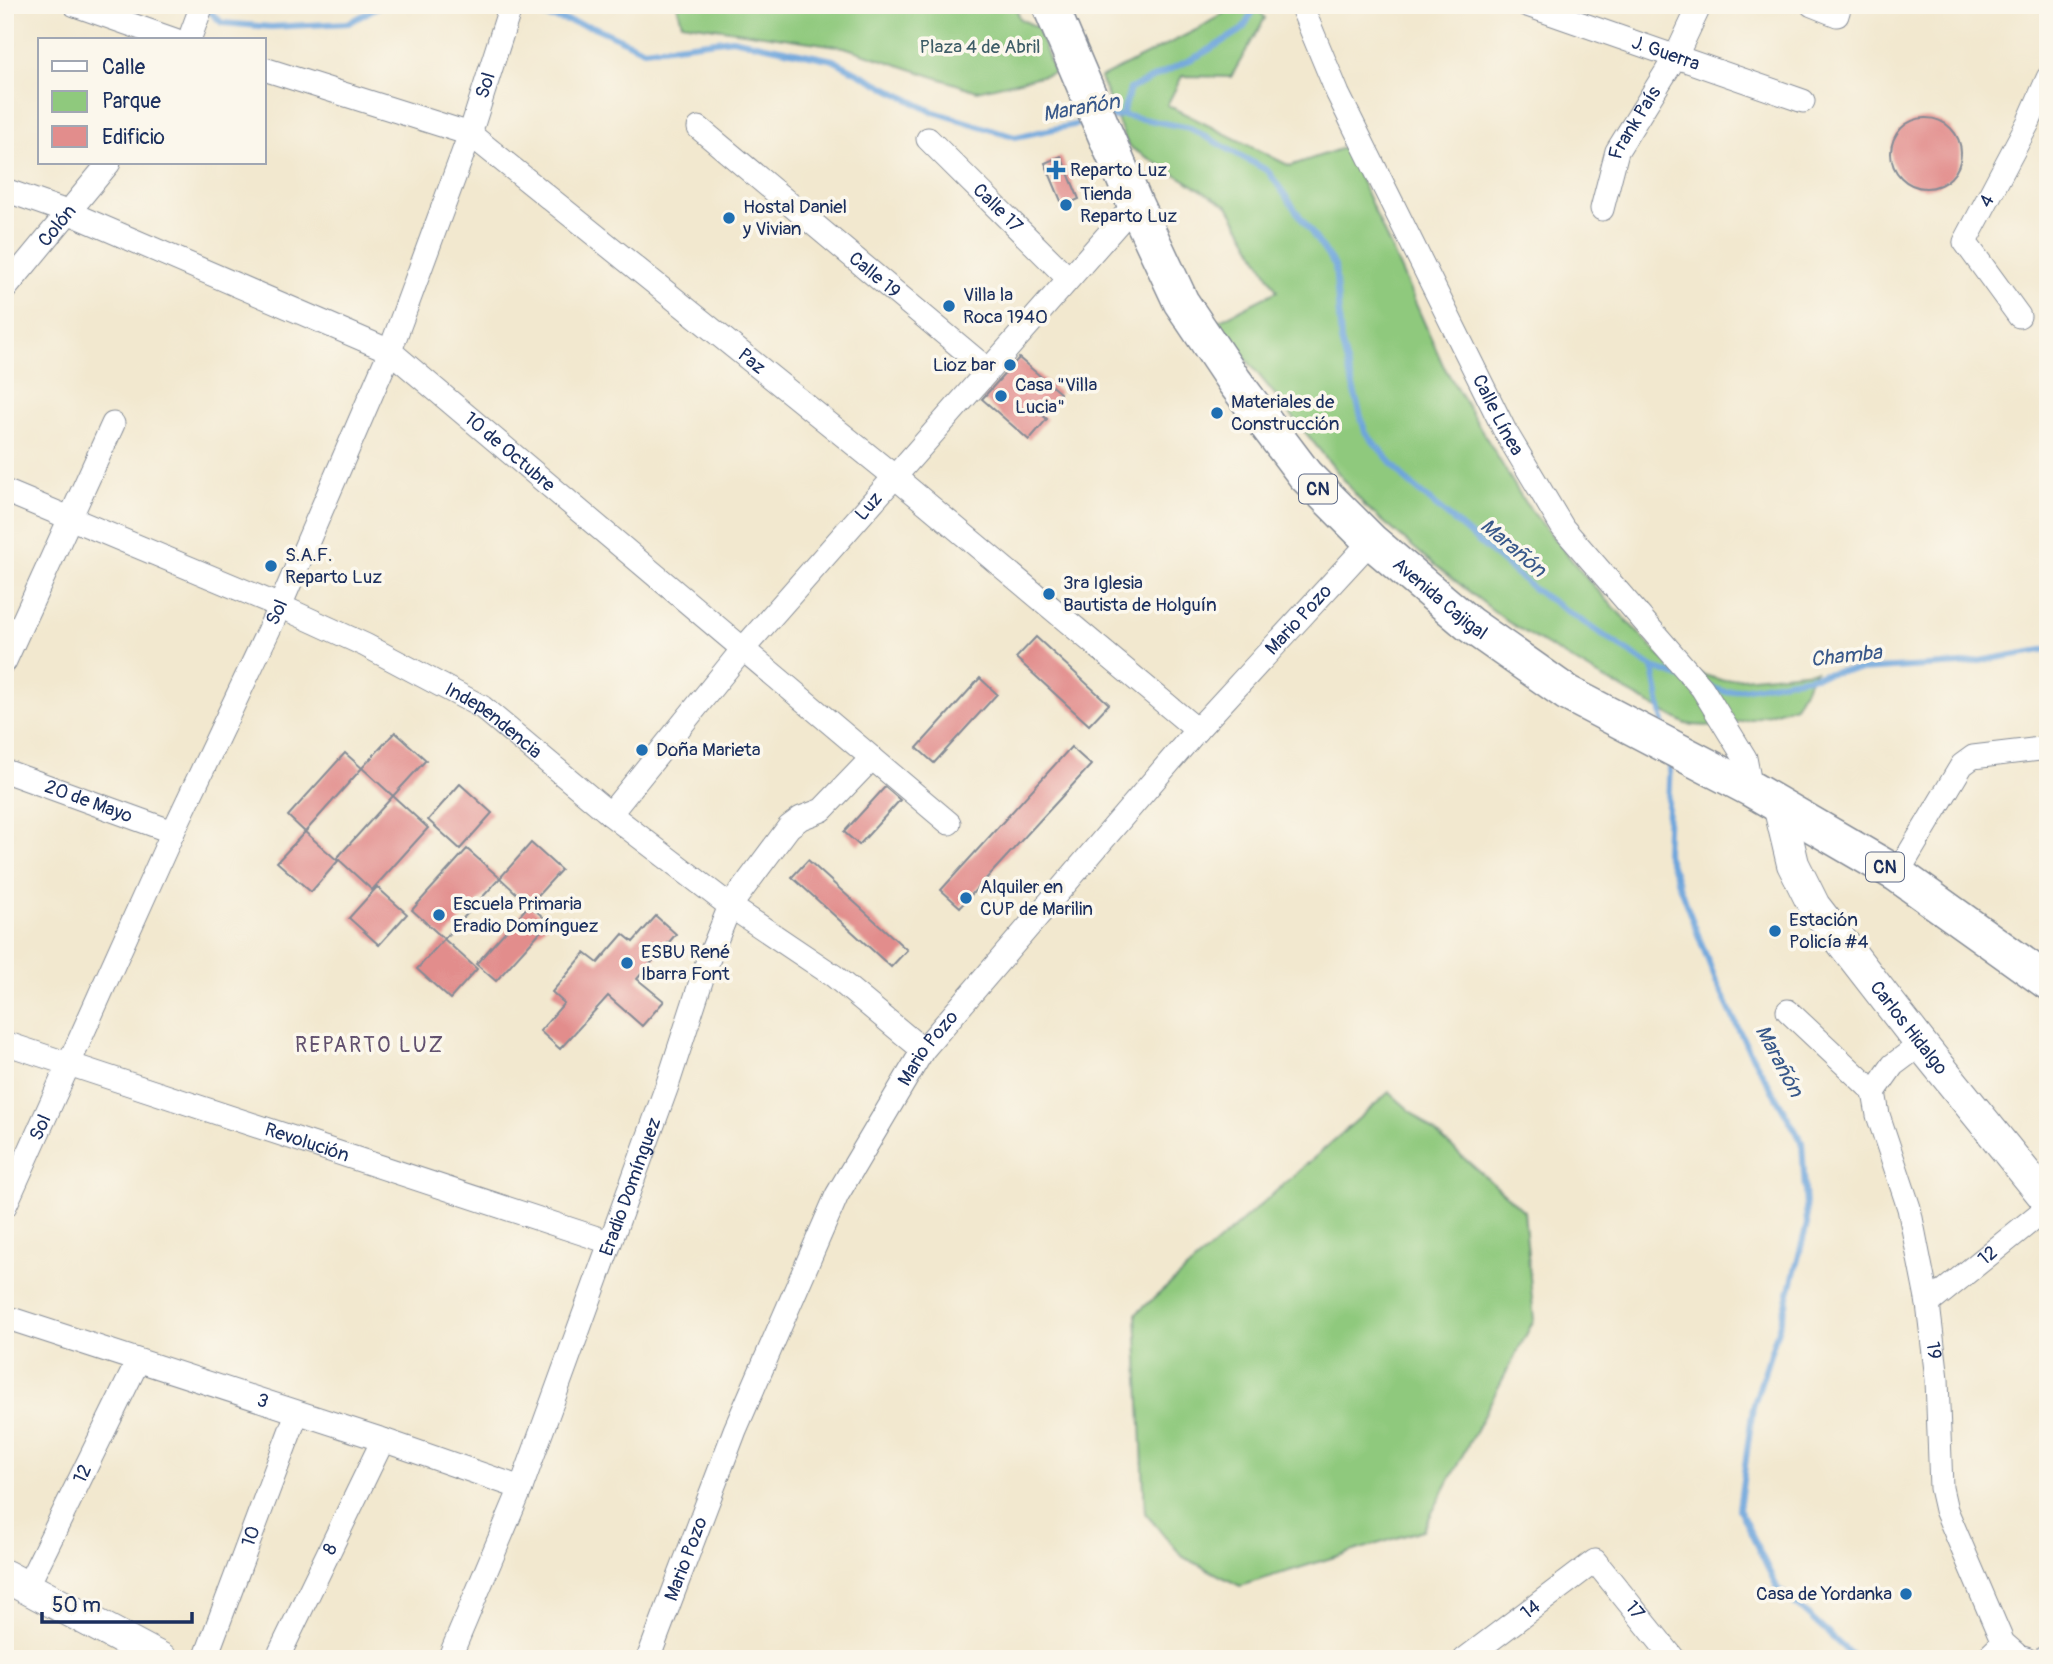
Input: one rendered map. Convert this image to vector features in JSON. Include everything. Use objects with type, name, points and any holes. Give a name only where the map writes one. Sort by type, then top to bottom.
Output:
[{"type":"main road","name":"Avenida Cajigal","points":[[1050,5],[1135,204],[1181,302],[1234,381],[1305,475],[1370,541],[1469,624],[1556,685],[1765,797],[1897,874],[2048,982]]},
{"type":"street","points":[[75,5],[186,37],[202,5]]},
{"type":"street","name":"Calle Línea","points":[[1301,5],[1338,94],[1505,431],[1563,528],[1702,688],[1745,758],[1765,797]]},
{"type":"street","name":"J. Guerra","points":[[1527,5],[1803,101]]},
{"type":"street","name":"Frank País","points":[[1602,209],[1617,151],[1676,56],[1700,5]]},
{"type":"street","points":[[1812,5],[1839,10]]},
{"type":"street","name":"Sol","points":[[5,1206],[173,832],[281,606],[390,351],[470,134],[509,12]]},
{"type":"street","name":"Paz","points":[[266,70],[470,134],[895,477],[1197,730]]},
{"type":"street","name":"4","points":[[2019,316],[1965,242],[2028,123],[2048,78]]},
{"type":"street","name":"Calle 19","points":[[699,128],[988,370]]},
{"type":"street","name":"Calle 17","points":[[928,139],[1068,278]]},
{"type":"street","name":"Colón","points":[[5,289],[108,164]]},
{"type":"street","name":"10 de Octubre","points":[[5,190],[70,213],[390,351],[948,823]]},
{"type":"street","name":"Luz","points":[[610,814],[743,649],[1135,204]]},
{"type":"street","points":[[5,662],[113,424]]},
{"type":"street","name":"Independencia","points":[[5,491],[281,606],[365,645],[482,707],[610,814],[730,906],[834,976],[923,1050]]},
{"type":"street","name":"Mario Pozo","points":[[648,1659],[735,1430],[837,1195],[923,1050],[1197,730],[1370,541]]},
{"type":"street","points":[[1897,874],[1967,760],[2048,748]]},
{"type":"street","name":"Eradio Domínguez","points":[[449,1659],[521,1488],[667,1086],[707,963],[730,906],[789,827],[801,818],[822,810],[872,758]]},
{"type":"street","name":"20 de Mayo","points":[[5,771],[173,832]]},
{"type":"street","name":"Carlos Hidalgo","points":[[1765,797],[1802,885],[1814,906],[1921,1044],[2045,1194]]},
{"type":"street","points":[[1788,1011],[1874,1091],[1893,1065],[1921,1044]]},
{"type":"street","name":"Revolución","points":[[5,1043],[609,1242]]},
{"type":"street","name":"19","points":[[1874,1091],[1878,1115],[1909,1208],[1928,1304],[1937,1379],[1941,1488],[1954,1528],[2003,1643]]},
{"type":"street","name":"12","points":[[1928,1304],[2045,1194]]},
{"type":"street","name":"3","points":[[5,1317],[383,1440],[521,1488]]},
{"type":"street","name":"12","points":[[16,1581],[138,1361]]},
{"type":"street","name":"10","points":[[205,1659],[297,1413]]},
{"type":"street","name":"8","points":[[277,1659],[383,1440]]},
{"type":"street","name":"14","points":[[1465,1659],[1595,1561]]},
{"type":"street","name":"17","points":[[1595,1561],[1674,1659]]},
{"type":"street","points":[[16,1581],[161,1659]]},
{"type":"street","points":[[1986,1659],[2003,1643],[2019,1657],[2026,1659]]},
{"type":"green space","name":"Plaza 4 de Abril","points":[[677,5],[1015,5],[1020,19],[1037,27],[1054,73],[977,91],[844,47],[682,23]]},
{"type":"green space","points":[[1237,5],[1255,5],[1265,18],[1231,77],[1182,76],[1167,105],[1290,166],[1346,147],[1443,365],[1525,503],[1588,580],[1660,656],[1674,666],[1721,680],[1815,671],[1795,706],[1727,724],[1686,724],[1508,622],[1365,506],[1216,322],[1277,291],[1228,206],[1128,146],[1100,78],[1196,30]]},
{"type":"green space","points":[[1389,1092],[1524,1211],[1534,1320],[1423,1530],[1240,1586],[1183,1557],[1145,1513],[1136,1314]]},
{"type":"building","points":[[1933,118],[1946,124],[1955,133],[1959,139],[1959,167],[1951,178],[1940,186],[1919,188],[1901,178],[1893,167],[1891,146],[1901,128],[1912,120]]},
{"type":"building","points":[[1061,156],[1079,199],[1063,206],[1045,163]]},
{"type":"building","points":[[1019,358],[1060,393],[1042,415],[1047,419],[1029,440],[982,399]]},
{"type":"building","points":[[1036,637],[1109,704],[1089,725],[1016,658]]},
{"type":"building","points":[[980,678],[997,694],[934,763],[917,748]]},
{"type":"building","points":[[395,732],[426,760],[393,796],[362,768]]},
{"type":"building","points":[[1071,747],[1091,765],[960,907],[941,890]]},
{"type":"building","points":[[345,753],[362,768],[305,832],[288,816]]},
{"type":"building","points":[[460,784],[492,813],[460,849],[428,820]]},
{"type":"building","points":[[885,787],[900,800],[859,845],[844,832]]},
{"type":"building","points":[[393,796],[428,828],[372,890],[337,858]]},
{"type":"building","points":[[305,832],[338,861],[311,892],[277,862]]},
{"type":"building","points":[[531,843],[561,870],[529,905],[500,878]]},
{"type":"building","points":[[467,849],[500,878],[444,939],[412,910]]},
{"type":"building","points":[[808,860],[907,950],[891,967],[792,877]]},
{"type":"building","points":[[377,887],[407,914],[379,945],[349,918]]},
{"type":"building","points":[[529,905],[549,922],[496,981],[476,964]]},
{"type":"building","points":[[656,916],[676,934],[637,979],[664,1001],[642,1026],[608,996],[560,1049],[540,1031],[564,1003],[552,992],[585,953],[598,963],[623,934],[633,942]]},
{"type":"building","points":[[444,939],[477,969],[450,999],[417,969]]},
{"type":"waterway","name":"Marañón","points":[[205,7],[222,23],[271,27],[349,23],[381,5]]},
{"type":"waterway","name":"Marañón","points":[[524,5],[545,16],[594,27],[644,50],[732,39],[833,60],[931,111],[1015,137],[1088,122]]},
{"type":"waterway","points":[[1122,115],[1130,89],[1202,54],[1243,29],[1256,5]]},
{"type":"waterway","name":"Marañón","points":[[1109,118],[1122,115],[1190,128],[1268,171],[1335,266],[1341,341],[1365,432],[1408,482],[1535,590],[1653,668],[1683,678]]},
{"type":"waterway","name":"Chamba","points":[[1710,687],[1726,692],[1842,671],[1962,664],[2048,649]]},
{"type":"waterway","name":"Marañón","points":[[1653,668],[1664,728]]},
{"type":"waterway","name":"Marañón","points":[[1670,760],[1666,852],[1716,981],[1746,1045],[1802,1142],[1807,1224],[1786,1305],[1753,1407],[1739,1509],[1777,1587],[1856,1659]]},
{"type":"place","name":"Reparto Luz","points":[[1056,170]]},
{"type":"place","name":"Tienda Reparto Luz","points":[[1066,205]]},
{"type":"place","name":"Hostal Daniel y Vivian","points":[[729,218]]},
{"type":"place","name":"Villa la Roca 1940","points":[[949,306]]},
{"type":"place","name":"Lioz bar","points":[[1010,365]]},
{"type":"place","name":"Casa \"Villa Lucia\"","points":[[1001,396]]},
{"type":"place","name":"Materiales de Construcción","points":[[1217,413]]},
{"type":"place","name":"S.A.F. Reparto Luz","points":[[271,566]]},
{"type":"place","name":"3ra Iglesia Bautista de Holguín","points":[[1049,594]]},
{"type":"place","name":"Doña Marieta","points":[[642,750]]},
{"type":"place","name":"Alquiler en CUP de Marilin","points":[[966,898]]},
{"type":"place","name":"Escuela Primaria Eradio Domínguez","points":[[439,915]]},
{"type":"place","name":"Estación Policía #4","points":[[1775,931]]},
{"type":"place","name":"ESBU René Ibarra Font","points":[[627,963]]},
{"type":"place","name":"Casa de Yordanka","points":[[1906,1594]]},
{"type":"district","name":"REPARTO LUZ","points":[[370,1045]]}]
